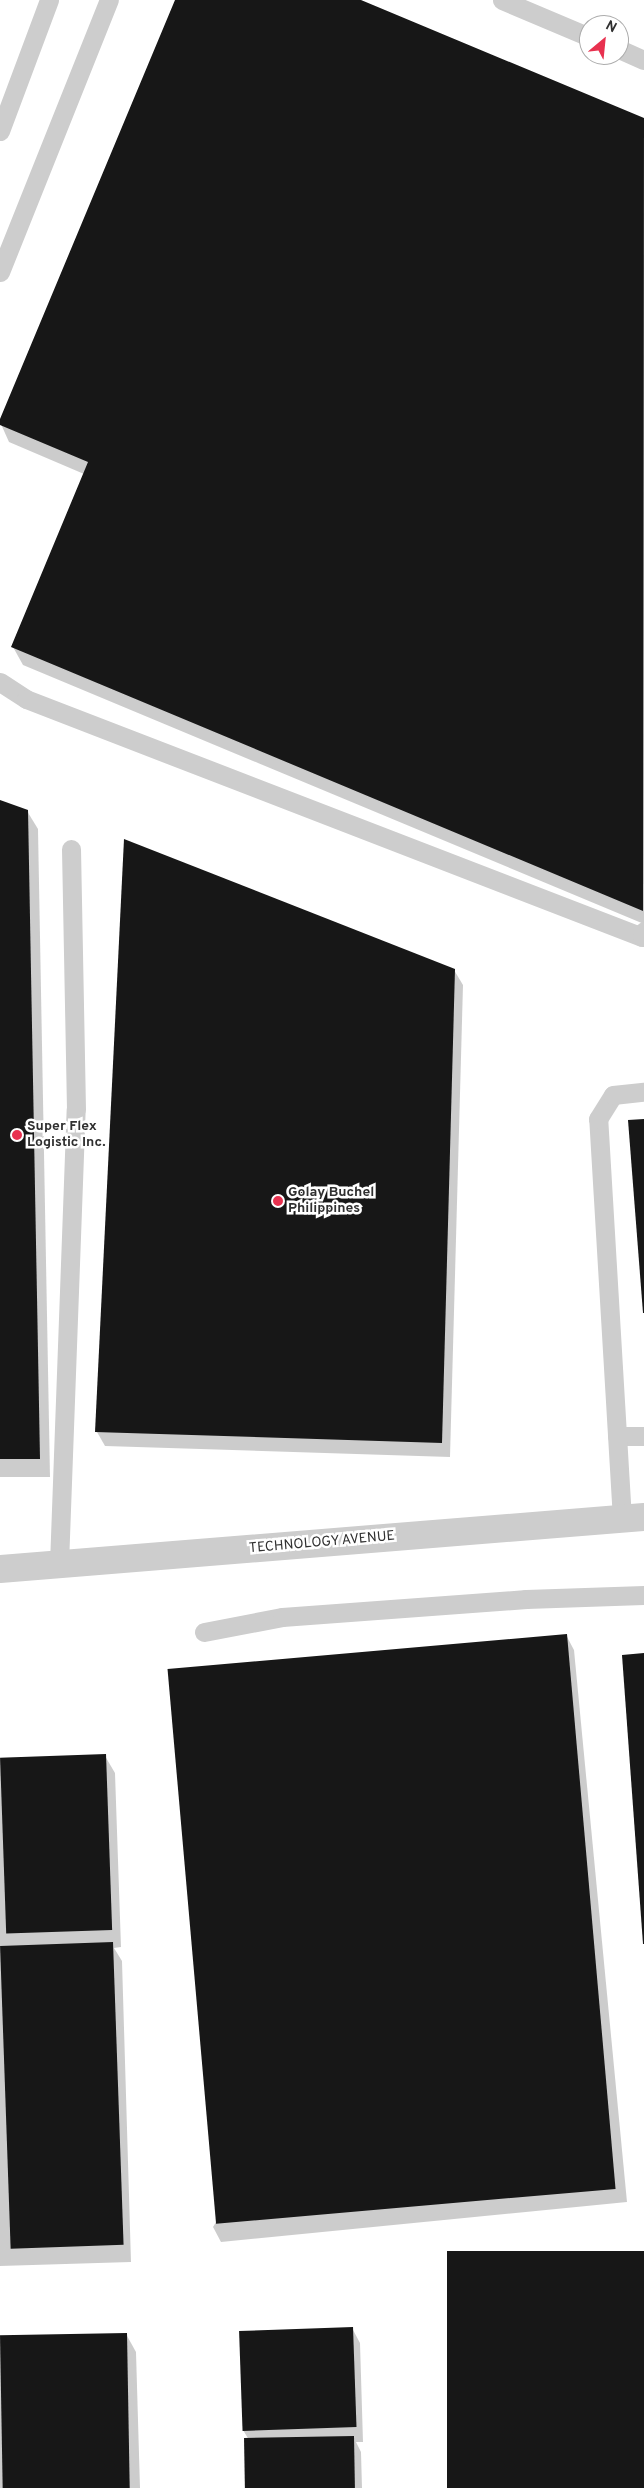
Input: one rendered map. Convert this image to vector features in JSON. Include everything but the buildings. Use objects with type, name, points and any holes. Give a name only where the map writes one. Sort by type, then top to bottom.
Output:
[{"type":"street","name":"TECHNOLOGY AVENUE","points":[[0,1569],[633,1518]]},
{"type":"lane","points":[[0,131],[49,0]]},
{"type":"lane","points":[[0,272],[109,0]]},
{"type":"lane","points":[[502,0],[579,33]]},
{"type":"lane","points":[[629,53],[644,60]]},
{"type":"lane","points":[[0,682],[26,698],[586,916],[642,937],[644,931]]},
{"type":"lane","points":[[59,1564],[76,1109],[71,849]]},
{"type":"lane","points":[[633,1518],[616,1436],[598,1120],[613,1095],[644,1092]]},
{"type":"lane","points":[[616,1436],[644,1436]]},
{"type":"lane","points":[[204,1632],[282,1617],[526,1599],[644,1595]]},
{"type":"place","name":"Super Flex Logistic Inc.","points":[[17,1135]]},
{"type":"place","name":"Golay Buchel Philippines","points":[[278,1201]]}]
